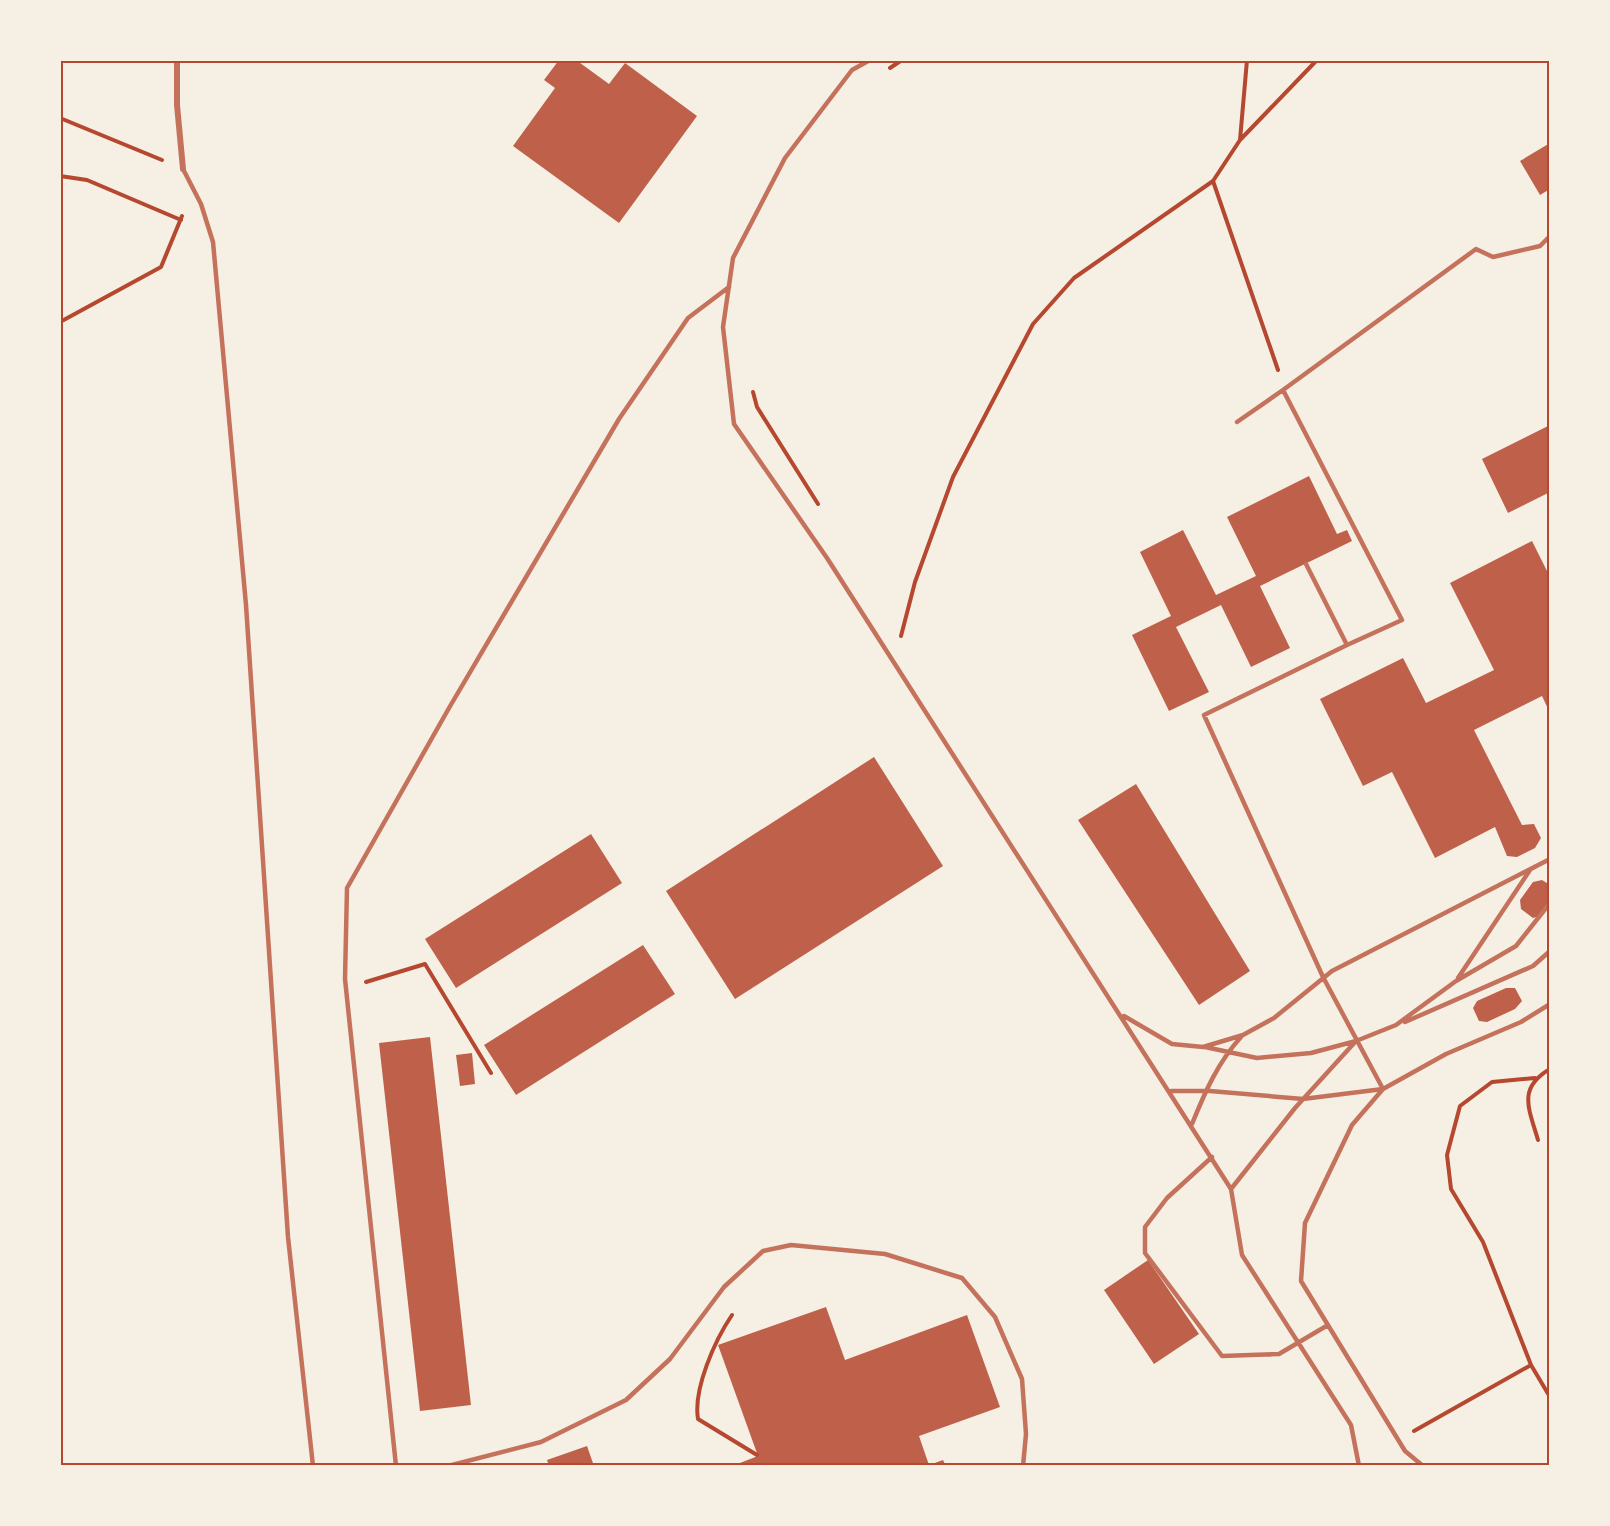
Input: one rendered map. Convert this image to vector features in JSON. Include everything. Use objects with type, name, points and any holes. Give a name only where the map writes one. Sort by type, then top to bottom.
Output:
[{"type":"street","points":[[177,60],[177,105],[183,169]]},
{"type":"lane","points":[[858,60],[785,158],[733,258],[723,327],[734,424],[816,541],[1232,1189],[1242,1255],[1351,1425],[1359,1466]]},
{"type":"lane","points":[[852,70],[870,60]]},
{"type":"lane","points":[[183,169],[201,204],[213,242],[246,605],[288,1237],[313,1466]]},
{"type":"lane","points":[[1238,422],[1476,249],[1493,257],[1540,246],[1550,236]]},
{"type":"lane","points":[[396,1466],[346,985],[347,888],[449,708],[619,418],[688,318],[729,287]]},
{"type":"lane","points":[[1283,390],[1402,620],[1204,715],[1323,977],[1383,1089]]},
{"type":"lane","points":[[1306,564],[1347,645]]},
{"type":"lane","points":[[1203,1047],[1243,1035],[1274,1018],[1323,977],[1418,925],[1550,859]]},
{"type":"lane","points":[[1456,981],[1531,868]]},
{"type":"lane","points":[[1395,1025],[1456,981],[1516,946],[1550,903]]},
{"type":"lane","points":[[1122,1015],[1172,1044],[1203,1047],[1257,1058],[1311,1053],[1356,1041],[1395,1025],[1533,966],[1550,951]]},
{"type":"lane","points":[[1423,1466],[1405,1451],[1301,1281],[1305,1223],[1352,1125],[1383,1089],[1446,1054],[1521,1022],[1548,1007]]},
{"type":"lane","points":[[1192,1124],[1205,1091],[1227,1052],[1243,1035]]},
{"type":"lane","points":[[1232,1189],[1303,1099],[1356,1041]]},
{"type":"lane","points":[[1171,1091],[1205,1091],[1303,1099],[1383,1089]]},
{"type":"lane","points":[[1212,1157],[1167,1198],[1145,1227],[1145,1253],[1222,1356],[1279,1354],[1328,1324]]},
{"type":"lane","points":[[448,1466],[541,1442],[626,1400],[670,1359],[731,1280],[763,1251],[791,1245],[885,1254],[962,1278],[995,1317],[1022,1379],[1026,1434],[1023,1466]]},
{"type":"path","points":[[884,71],[902,60]]},
{"type":"path","points":[[1240,140],[1247,60]]},
{"type":"path","points":[[894,663],[915,582],[953,477],[1033,324],[1074,278],[1213,181],[1240,140],[1317,60]]},
{"type":"path","points":[[60,118],[183,169]]},
{"type":"path","points":[[60,176],[87,180],[181,220]]},
{"type":"path","points":[[1213,181],[1274,354],[1283,390]]},
{"type":"path","points":[[60,322],[161,267],[181,220],[182,210]]},
{"type":"path","points":[[751,384],[757,407],[823,513]]},
{"type":"path","points":[[896,624],[902,633]]},
{"type":"path","points":[[346,985],[376,981],[425,964],[491,1073]]},
{"type":"path","points":[[1550,1069],[1535,1078],[1492,1082],[1460,1106],[1447,1155],[1451,1189],[1483,1242],[1531,1365],[1550,1397]]},
{"type":"path","points":[[1535,1078],[1526,1100],[1538,1140]]},
{"type":"path","points":[[735,1311],[709,1360],[697,1409],[698,1419],[757,1455]]},
{"type":"path","points":[[1398,1440],[1531,1365]]},
{"type":"building","points":[[559,60],[576,60],[609,84],[625,63],[697,116],[619,223],[513,146],[555,88],[544,80]]},
{"type":"building","points":[[1550,143],[1550,189],[1540,195],[1520,161]]},
{"type":"building","points":[[1550,425],[1550,492],[1508,513],[1482,459]]},
{"type":"building","points":[[1309,476],[1337,534],[1347,530],[1352,541],[1260,586],[1290,648],[1251,667],[1221,605],[1176,627],[1209,692],[1169,711],[1132,635],[1171,616],[1140,552],[1183,530],[1216,595],[1256,576],[1227,517]]},
{"type":"building","points":[[1532,541],[1550,577],[1550,713],[1542,696],[1474,730],[1522,825],[1534,824],[1541,838],[1535,848],[1517,857],[1507,856],[1495,827],[1435,858],[1392,772],[1363,786],[1320,699],[1403,658],[1426,703],[1494,670],[1450,583]]},
{"type":"building","points":[[874,757],[943,866],[735,999],[666,891]]},
{"type":"building","points":[[1136,784],[1250,971],[1199,1005],[1078,820]]},
{"type":"building","points":[[591,834],[622,883],[456,988],[425,939]]},
{"type":"building","points":[[1542,880],[1550,885],[1550,902],[1540,916],[1533,918],[1521,909],[1520,900],[1533,882]]},
{"type":"building","points":[[643,945],[675,994],[516,1095],[484,1045]]},
{"type":"building","points":[[1506,988],[1515,988],[1522,1001],[1515,1009],[1487,1022],[1479,1021],[1473,1008],[1477,1001]]},
{"type":"building","points":[[430,1037],[471,1405],[420,1411],[379,1043]]},
{"type":"building","points":[[472,1053],[475,1084],[460,1086],[456,1055]]},
{"type":"building","points":[[1148,1260],[1199,1334],[1154,1364],[1104,1290]]},
{"type":"building","points":[[826,1307],[845,1360],[967,1315],[1000,1407],[919,1436],[929,1465],[943,1460],[946,1466],[732,1466],[758,1456],[718,1345]]},
{"type":"building","points":[[587,1446],[594,1466],[549,1466],[547,1460]]}]
